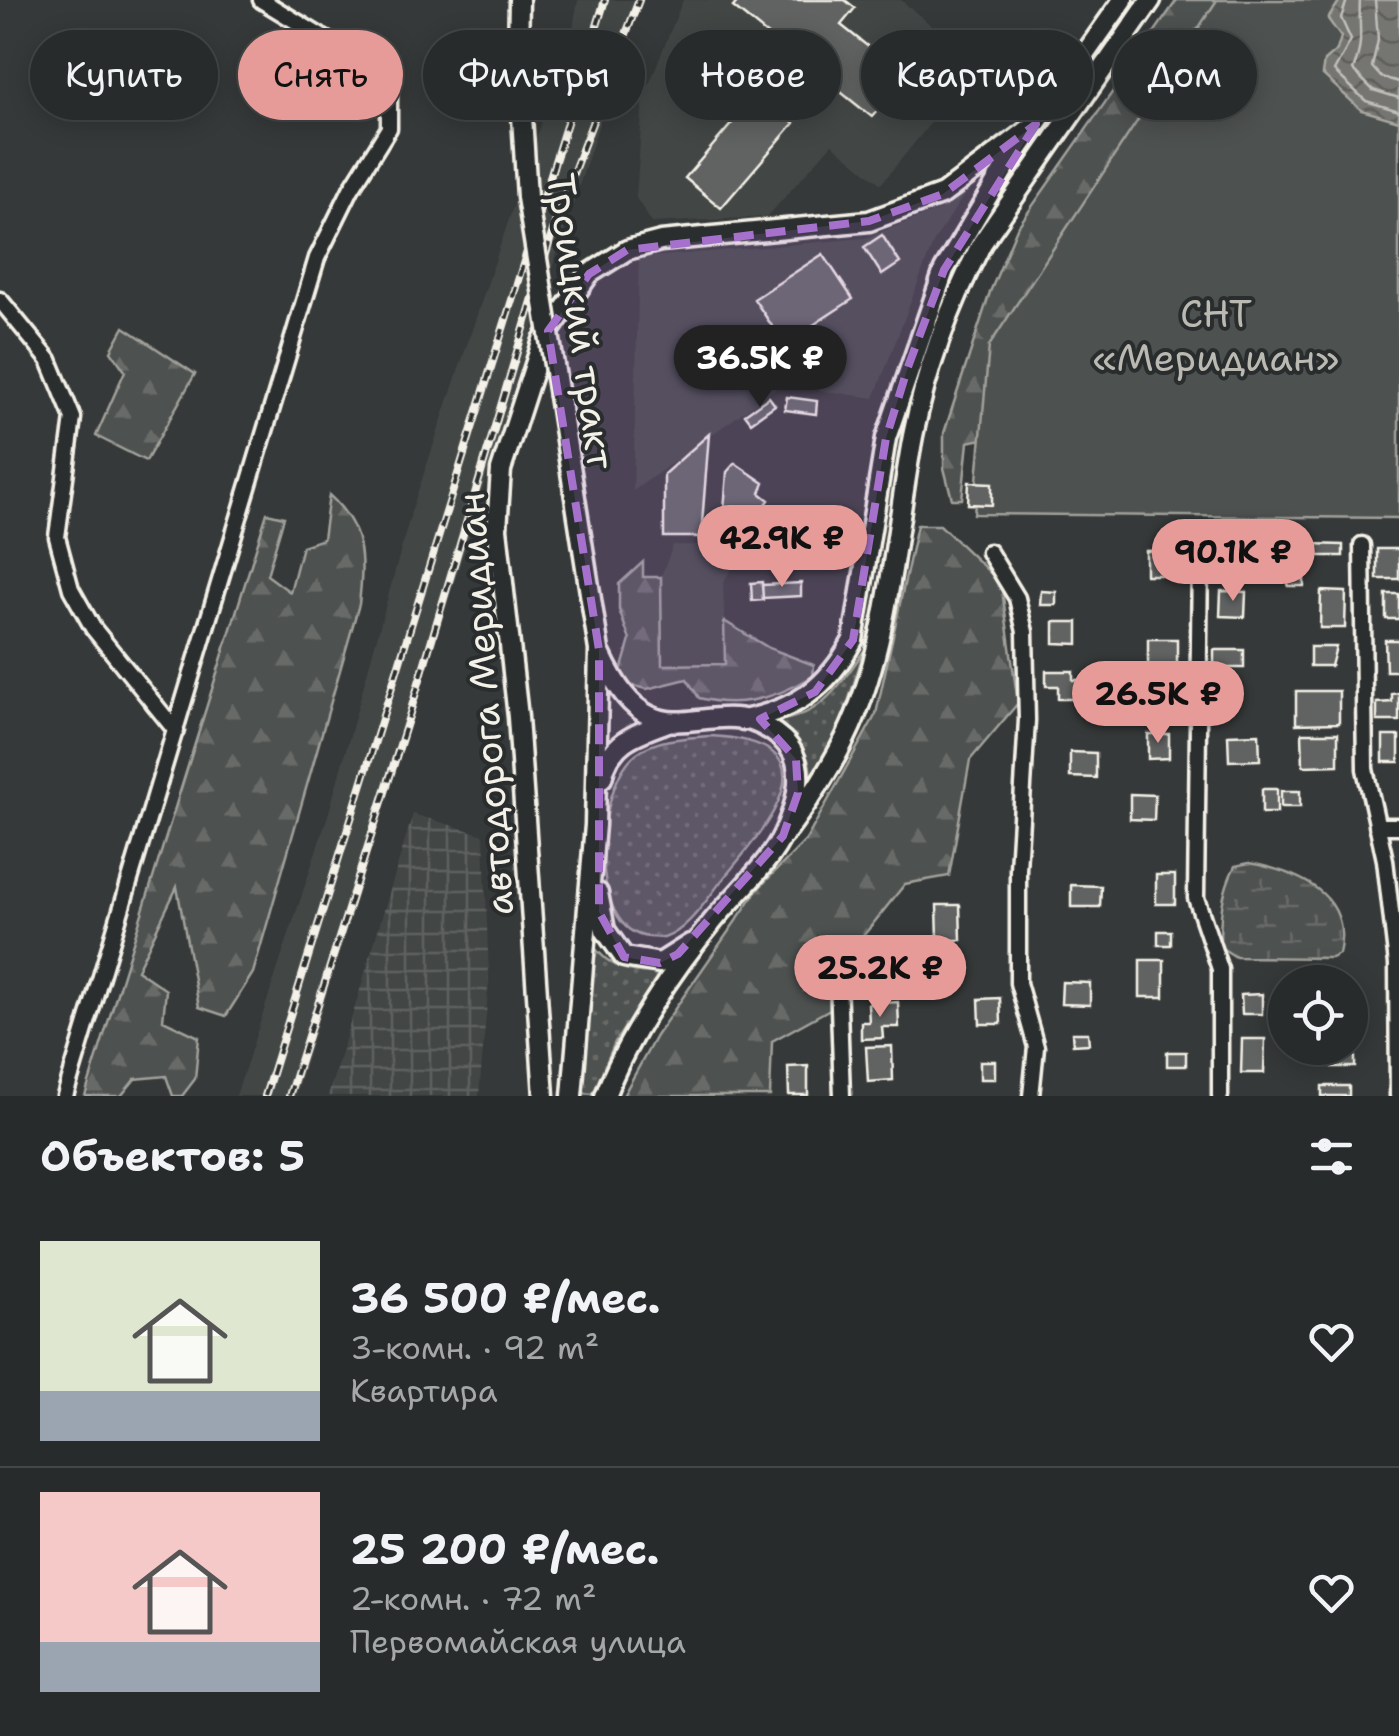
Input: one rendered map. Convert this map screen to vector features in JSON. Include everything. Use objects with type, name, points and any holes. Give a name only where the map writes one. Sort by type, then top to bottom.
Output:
[{"type":"main road","name":"Троицкий тракт","points":[[519,0],[518,51],[527,197],[598,650],[594,848],[572,1096]]},
{"type":"main road","name":"автодорога Меридиан","points":[[743,720],[772,714],[816,692],[838,668],[853,640],[886,438],[944,270],[964,232],[1123,0]]},
{"type":"main road","points":[[605,1096],[621,1059],[698,938],[823,781],[852,723],[875,644],[926,383],[964,278],[982,243],[1151,0]]},
{"type":"main road","name":"автодорога Меридиан","points":[[544,1096],[518,716],[497,529],[501,470],[544,340],[588,274],[627,250],[661,240],[868,220],[943,194],[1036,124]]},
{"type":"main road","name":"Троицкий тракт","points":[[598,650],[628,704],[643,715],[668,722],[743,720]]},
{"type":"main road","points":[[743,720],[774,731],[796,758],[798,794],[783,836]]},
{"type":"main road","points":[[596,806],[610,753],[620,741],[668,722]]},
{"type":"main road","points":[[594,848],[599,912],[614,946],[624,957],[660,963],[698,938]]},
{"type":"street","points":[[65,1096],[317,258],[351,189],[389,128],[389,91],[366,64],[261,0]]},
{"type":"street","points":[[0,300],[49,360],[74,418],[57,536],[72,589],[93,628],[176,731]]},
{"type":"street","points":[[1362,545],[1365,769],[1397,964],[1398,1096]]},
{"type":"street","points":[[989,552],[1018,598],[1025,632],[1027,720],[1018,869],[1018,983],[1035,1038],[1032,1096]]},
{"type":"street","points":[[1200,556],[1196,898],[1220,969],[1220,1096]]},
{"type":"street","points":[[1377,826],[1399,826]]},
{"type":"street","points":[[842,1096],[838,978],[850,959]]},
{"type":"highlighted area","points":[[1036,124],[944,270],[908,367],[886,438],[853,640],[815,692],[760,719],[796,759],[798,793],[783,836],[678,954],[660,963],[624,957],[599,912],[599,650],[548,331],[589,274],[627,250],[869,221],[943,194]]},
{"type":"shaded area","points":[[578,0],[644,0],[630,30],[573,28]]},
{"type":"shaded area","points":[[683,0],[901,0],[937,30],[861,30],[861,120],[933,120],[881,184],[832,144],[767,217],[652,223],[636,198],[642,120],[645,120],[645,94],[665,45],[665,120],[841,120],[841,30],[671,30]]},
{"type":"shaded area","points":[[542,120],[600,120],[295,1096],[236,1096],[329,812],[412,509]]},
{"type":"shaded area","points":[[966,192],[934,241],[874,398],[781,385],[633,491],[639,258],[865,238],[939,210]]},
{"type":"shaded area","points":[[673,545],[746,546],[723,583],[726,664],[662,665],[661,577]]},
{"type":"shaded area","points":[[413,814],[484,835],[489,980],[479,1096],[328,1096]]},
{"type":"green space","points":[[1177,0],[1241,0],[1224,30],[1156,30]]},
{"type":"green space","name":"СНТ «Меридиан»","points":[[1217,0],[1399,0],[1399,518],[974,514],[989,346],[1138,120],[1257,120],[1257,30],[1197,30]]},
{"type":"green space","points":[[1113,91],[1113,120],[1173,120],[992,437],[968,442],[962,499],[952,499],[944,468],[944,433],[990,292],[1017,228]]},
{"type":"green space","points":[[124,327],[195,374],[146,461],[96,436],[125,371],[111,351]]},
{"type":"green space","points":[[329,495],[356,532],[361,558],[359,604],[253,973],[226,1016],[199,1007],[177,887],[137,970],[166,990],[163,1020],[199,1037],[195,1079],[182,1096],[173,1096],[166,1076],[135,1079],[121,1096],[85,1096],[267,513],[284,517],[267,575],[290,592],[302,546],[323,539]]},
{"type":"green space","points":[[917,525],[940,525],[1001,583],[1018,703],[970,760],[949,876],[905,884],[831,976],[830,1009],[772,1041],[770,1096],[623,1096],[656,1036],[758,889],[806,840],[876,714]]},
{"type":"green space","points":[[643,562],[643,577],[661,577],[662,665],[725,664],[724,621],[769,648],[814,665],[813,676],[773,695],[729,702],[699,698],[687,679],[647,689],[629,685],[621,671],[630,640],[619,610],[619,584]]},
{"type":"green space","points":[[864,651],[837,737],[810,777],[805,753],[775,721],[817,706]]},
{"type":"green space","points":[[710,736],[749,741],[772,752],[783,767],[784,786],[763,829],[691,919],[674,934],[649,937],[628,929],[614,910],[606,884],[605,823],[612,794],[623,770],[645,748]]},
{"type":"green space","points":[[1249,863],[1303,880],[1330,901],[1341,933],[1339,954],[1331,958],[1236,957],[1220,947],[1227,886],[1235,866]]},
{"type":"green space","points":[[592,944],[622,968],[661,972],[615,1042],[593,1094],[582,1093]]},
{"type":"water","points":[[1340,0],[1399,0],[1399,121],[1361,110],[1322,74],[1324,61],[1337,50],[1341,37],[1328,19]]},
{"type":"building","points":[[739,0],[845,0],[855,8],[841,25],[861,41],[861,108],[841,92],[841,30],[761,30],[733,7]]},
{"type":"building","points":[[735,120],[794,123],[721,208],[685,178]]},
{"type":"building","points":[[882,235],[900,263],[882,275],[864,247]]},
{"type":"building","points":[[823,254],[853,299],[784,344],[754,299]]},
{"type":"building","points":[[769,397],[775,405],[751,422],[745,414]]},
{"type":"building","points":[[787,397],[817,401],[816,414],[785,410]]},
{"type":"building","points":[[709,434],[701,537],[664,537],[664,474]]},
{"type":"building","points":[[735,463],[764,483],[760,493],[769,500],[749,529],[724,511],[727,472]]},
{"type":"building","points":[[969,482],[992,483],[992,505],[968,504]]},
{"type":"building","points":[[1311,544],[1343,545],[1343,556],[1311,556]]},
{"type":"building","points":[[1377,549],[1399,549],[1399,579],[1377,579]]},
{"type":"building","points":[[1169,550],[1170,575],[1146,575],[1146,551]]},
{"type":"building","points":[[1223,551],[1239,551],[1240,571],[1223,572]]},
{"type":"building","points":[[1288,552],[1304,552],[1304,586],[1288,586]]},
{"type":"building","points":[[762,582],[763,600],[752,601],[751,583]]},
{"type":"building","points":[[801,583],[801,596],[763,598],[762,585]]},
{"type":"building","points":[[1041,591],[1056,592],[1056,605],[1040,605]]},
{"type":"building","points":[[1221,591],[1246,592],[1245,617],[1220,616]]},
{"type":"building","points":[[1321,591],[1346,592],[1345,628],[1320,628]]},
{"type":"building","points":[[1386,594],[1399,594],[1399,619],[1386,619]]},
{"type":"building","points":[[1054,622],[1078,622],[1078,644],[1054,643]]},
{"type":"building","points":[[1148,639],[1177,639],[1177,668],[1148,668]]},
{"type":"building","points":[[1385,640],[1399,640],[1399,671],[1386,671]]},
{"type":"building","points":[[1310,647],[1336,647],[1331,666],[1310,666]]},
{"type":"building","points":[[1214,650],[1244,650],[1244,668],[1214,668]]},
{"type":"building","points":[[1046,671],[1073,671],[1073,680],[1080,680],[1083,688],[1080,699],[1058,699],[1058,686],[1046,686]]},
{"type":"building","points":[[1233,686],[1234,708],[1214,709],[1213,687]]},
{"type":"building","points":[[1296,691],[1339,691],[1339,723],[1296,724]]},
{"type":"building","points":[[1399,693],[1399,721],[1377,721],[1377,703],[1392,702],[1392,694]]},
{"type":"building","points":[[1302,733],[1338,733],[1338,765],[1303,766]]},
{"type":"building","points":[[1148,734],[1169,734],[1169,758],[1148,759]]},
{"type":"building","points":[[1259,734],[1260,760],[1229,761],[1228,735]]},
{"type":"building","points":[[1383,736],[1399,736],[1399,762],[1383,762]]},
{"type":"building","points":[[1070,752],[1096,753],[1096,778],[1070,777]]},
{"type":"building","points":[[1262,789],[1277,789],[1277,813],[1262,813]]},
{"type":"building","points":[[1281,791],[1300,791],[1300,807],[1281,807]]},
{"type":"building","points":[[1130,794],[1155,795],[1154,820],[1130,819]]},
{"type":"building","points":[[1156,875],[1175,875],[1175,904],[1156,904]]},
{"type":"building","points":[[1071,885],[1101,886],[1100,907],[1071,907]]},
{"type":"building","points":[[937,905],[960,905],[961,940],[938,940]]},
{"type":"building","points":[[1158,931],[1171,931],[1171,945],[1158,945]]},
{"type":"building","points":[[918,951],[919,981],[896,981],[896,952]]},
{"type":"building","points":[[1140,960],[1164,960],[1164,997],[1140,997]]},
{"type":"building","points":[[965,964],[966,982],[934,983],[934,965]]},
{"type":"building","points":[[855,972],[876,972],[876,987],[855,987]]},
{"type":"building","points":[[1062,982],[1090,983],[1090,1005],[1061,1004]]},
{"type":"building","points":[[1262,994],[1262,1014],[1242,1014],[1241,995]]},
{"type":"building","points":[[1000,998],[1001,1024],[980,1024],[979,999]]},
{"type":"building","points":[[898,1002],[899,1027],[882,1027],[883,1038],[861,1039],[861,1022],[869,1022],[868,1004]]},
{"type":"building","points":[[1072,1033],[1088,1033],[1089,1044],[1073,1045]]},
{"type":"building","points":[[1242,1039],[1265,1039],[1264,1073],[1241,1073]]},
{"type":"building","points":[[892,1046],[893,1080],[868,1082],[866,1047]]},
{"type":"building","points":[[1167,1052],[1186,1052],[1186,1066],[1167,1066]]},
{"type":"building","points":[[980,1061],[995,1061],[995,1079],[980,1079]]},
{"type":"building","points":[[808,1066],[808,1095],[789,1095],[788,1067]]},
{"type":"building","points":[[1322,1086],[1349,1086],[1349,1096],[1322,1096]]},
{"type":"railway","points":[[265,1096],[605,0]]},
{"type":"railway","points":[[289,1096],[410,713],[559,210],[639,0]]}]
